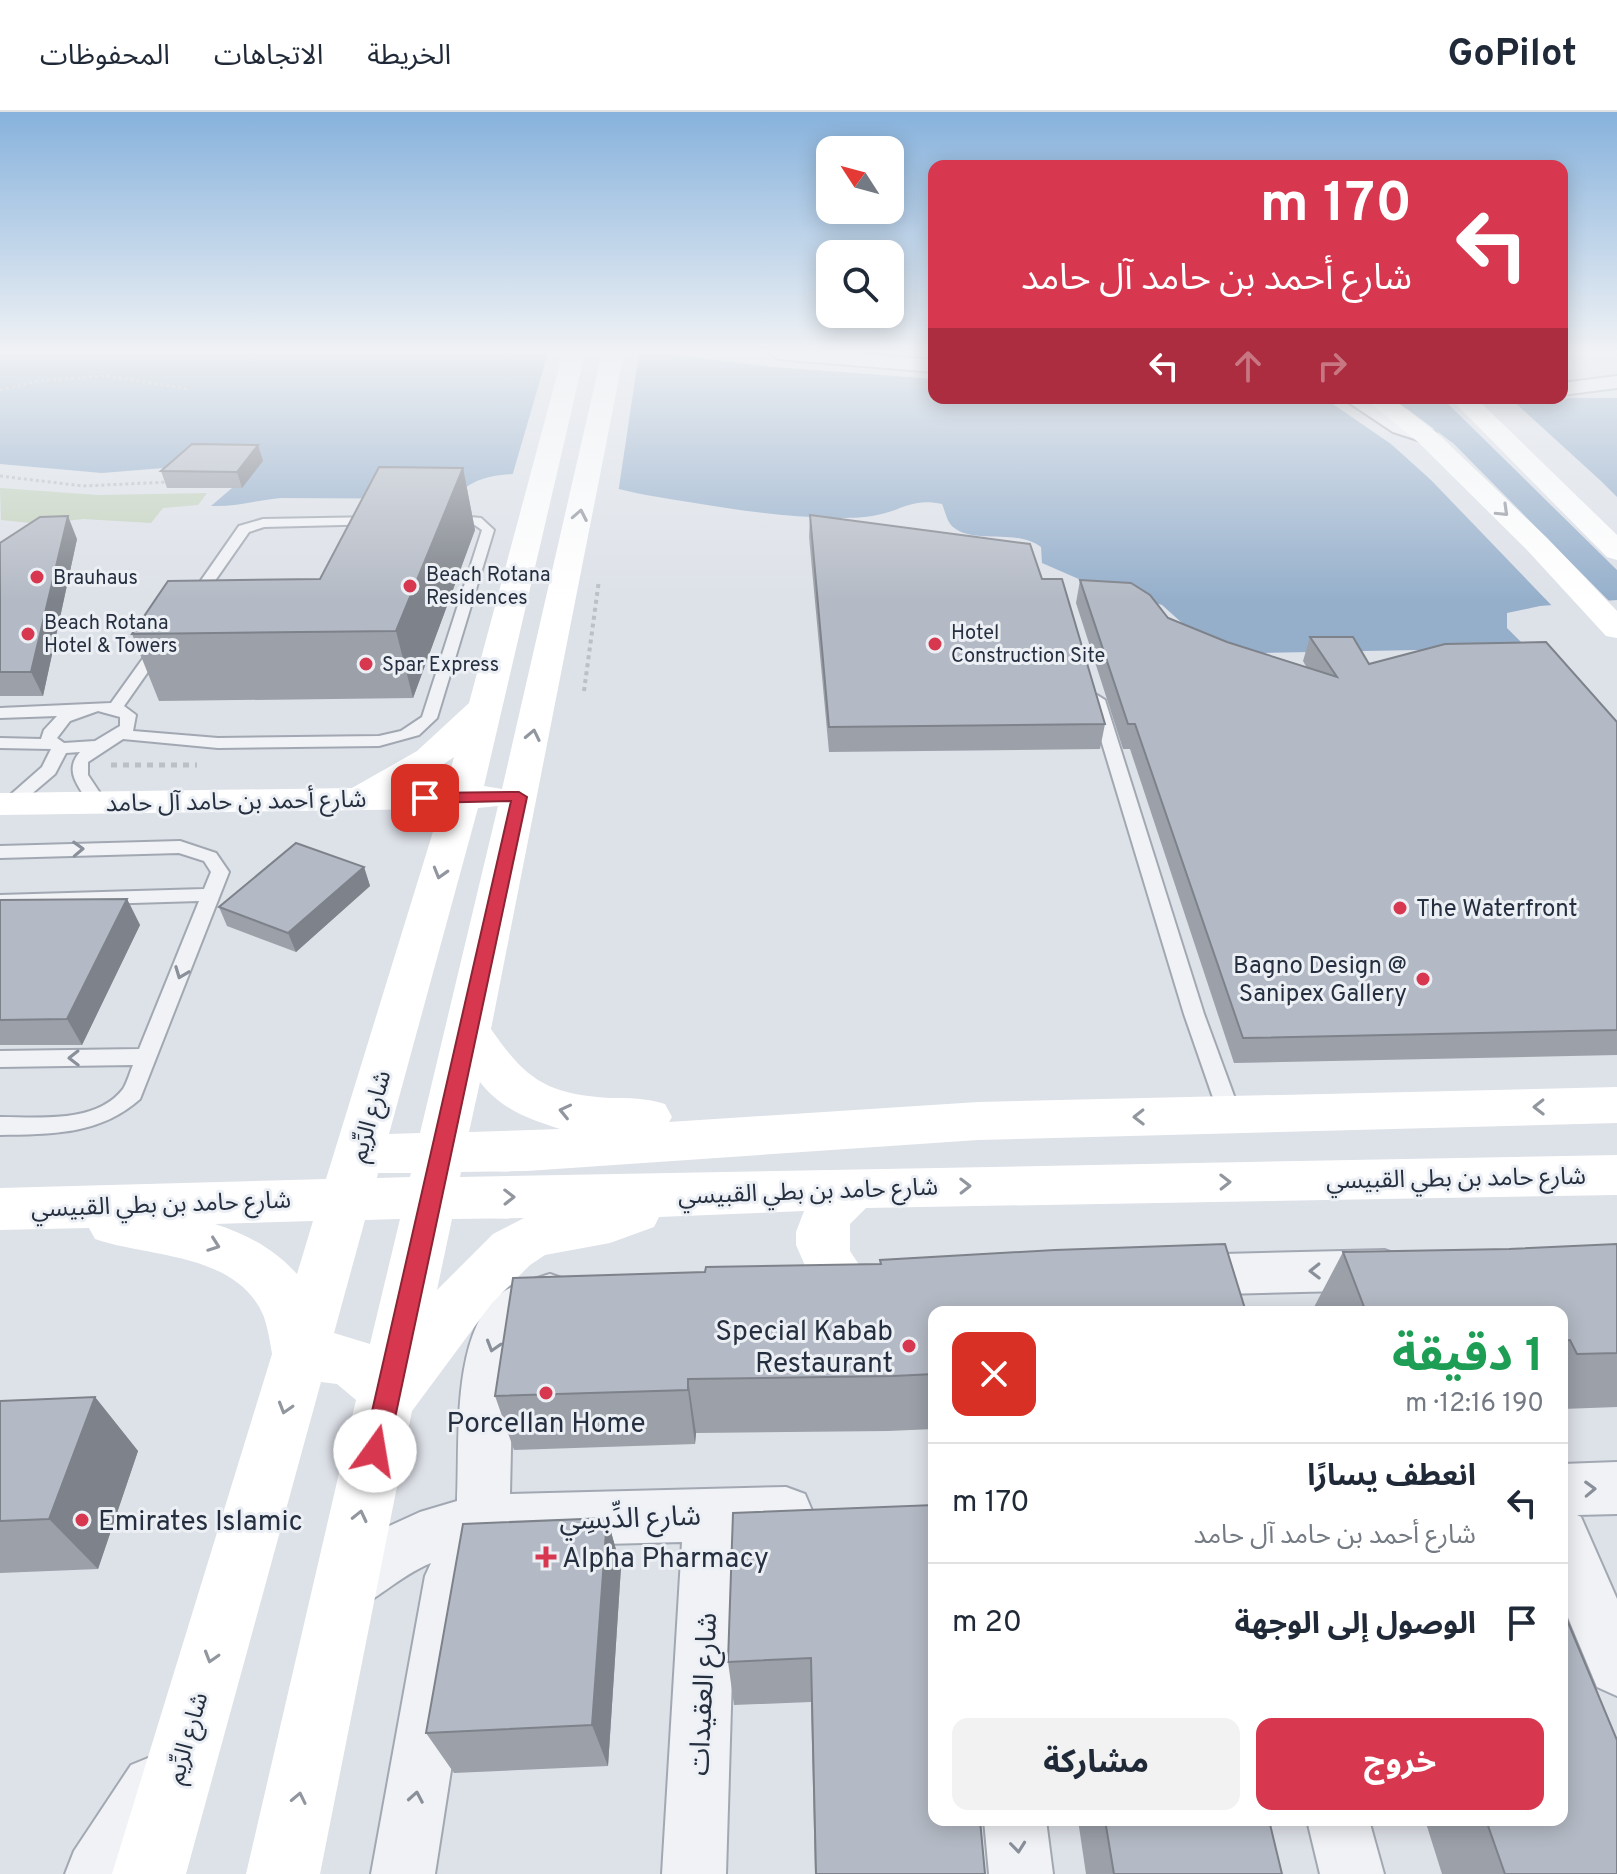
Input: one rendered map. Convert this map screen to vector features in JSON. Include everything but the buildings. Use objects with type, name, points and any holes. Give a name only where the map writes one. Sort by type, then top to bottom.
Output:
[{"type":"main road","name":"شارع الرِّيم","points":[[149,1874],[462,798],[553,435]]},
{"type":"main road","points":[[283,1874],[343,1588],[388,1397],[519,797],[581,591],[602,435]]},
{"type":"main road","points":[[1500,435],[1617,551]]},
{"type":"main road","points":[[1529,435],[1617,521]]},
{"type":"main road","points":[[1427,437],[1537,544],[1617,629]]},
{"type":"main road","points":[[352,800],[422,767],[451,744],[487,703]]},
{"type":"main road","name":"شارع أحمد بن حامد آل حامد","points":[[4,804],[519,797]]},
{"type":"main road","points":[[467,1029],[488,1065],[533,1104],[585,1116],[978,1121]]},
{"type":"main road","name":"شارع حامد بن بطي القبيسي","points":[[436,1175],[527,1151],[978,1121],[1617,1105]]},
{"type":"main road","name":"شارع حامد بن بطي القبيسي","points":[[14,1208],[352,1176],[436,1175],[661,1196],[856,1188],[1617,1175]]},
{"type":"main road","points":[[844,1283],[831,1271],[823,1255],[823,1223],[831,1209],[856,1188]]},
{"type":"main road","points":[[388,1397],[475,1286],[505,1254],[525,1240],[544,1234],[633,1214],[661,1196]]},
{"type":"main road","points":[[14,1208],[199,1239],[237,1253],[275,1285],[289,1306],[301,1357],[338,1357],[355,1363],[369,1371],[388,1397]]},
{"type":"street","points":[[1422,435],[1427,437]]},
{"type":"street","points":[[1144,1276],[1428,1268]]},
{"type":"street","points":[[403,1874],[453,1576],[466,1541],[478,1521],[484,1489],[489,1358],[498,1328],[518,1307],[544,1296],[585,1290]]},
{"type":"street","points":[[1568,1490],[1617,1488]]},
{"type":"street","name":"شارع الدِّبسِي","points":[[343,1588],[393,1552],[420,1539],[478,1521],[829,1511]]},
{"type":"street","name":"شارع العقيدات","points":[[694,1874],[710,1515]]},
{"type":"street","points":[[1568,1550],[1617,1667]]},
{"type":"street","points":[[97,1874],[189,1731]]},
{"type":"street","points":[[1016,1826],[1021,1874]]},
{"type":"street","points":[[1340,1826],[1352,1874]]},
{"type":"lane","points":[[97,802],[79,769],[84,757],[96,746],[122,734],[185,742],[253,744],[379,741],[400,738],[418,729],[429,718],[488,530],[485,524],[476,520],[432,520]]},
{"type":"lane","points":[[115,708],[159,646],[178,626],[244,529],[269,523],[388,521]]},
{"type":"lane","points":[[1090,677],[1198,1028],[1230,1115]]},
{"type":"lane","points":[[0,713],[115,708],[124,711],[130,721],[122,734]]},
{"type":"lane","points":[[56,746],[49,739],[53,726],[81,711]]},
{"type":"lane","points":[[0,743],[96,746]]},
{"type":"lane","points":[[4,804],[49,770],[56,746]]},
{"type":"lane","points":[[0,852],[191,849],[210,857],[220,872],[132,1093],[107,1114],[73,1124],[0,1126]]},
{"type":"lane","points":[[0,901],[211,895]]},
{"type":"lane","points":[[0,1059],[148,1057]]},
{"type":"path","points":[[0,476],[83,486],[174,481]]},
{"type":"path","points":[[581,591],[584,691]]},
{"type":"green space","points":[[0,488],[98,495],[207,493],[198,505],[163,508],[151,523],[83,519],[40,524],[1,520]]},
{"type":"water","points":[[0,435],[1617,435],[1617,600],[1540,606],[1507,613],[1507,628],[1527,648],[1263,653],[1243,650],[1191,631],[1162,605],[1081,580],[1042,563],[1041,547],[1031,541],[962,532],[951,525],[942,504],[915,504],[867,517],[811,517],[720,507],[577,480],[519,474],[493,476],[471,484],[455,499],[281,498],[211,506],[239,482],[176,467],[102,473],[0,464]]},
{"type":"pier","points":[[524,435],[627,435],[618,494],[538,477],[511,480]]},
{"type":"pier","points":[[1378,435],[1442,435],[1612,604],[1555,609],[1431,480]]},
{"type":"pier","points":[[1480,435],[1551,435],[1601,481],[1617,497],[1617,570]]},
{"type":"place","name":"Brauhaus","points":[[37,577]]},
{"type":"place","name":"Beach Rotana Residences","points":[[410,586]]},
{"type":"place","name":"Beach Rotana Hotel & Towers","points":[[28,634]]},
{"type":"place","name":"Hotel Construction Site","points":[[935,644]]},
{"type":"place","name":"Spar Express","points":[[366,664]]},
{"type":"place","name":"The Waterfront","points":[[1400,908]]},
{"type":"place","name":"Bagno Design @ Sanipex Gallery","points":[[1423,979]]},
{"type":"place","name":"Special Kabab Restaurant","points":[[909,1346]]},
{"type":"place","name":"Porcellan Home","points":[[546,1393]]},
{"type":"place","name":"Emirates Islamic","points":[[82,1520]]},
{"type":"place","name":"Alpha Pharmacy","points":[[546,1557]]},
{"type":"route","points":[[375,1451],[519,797],[425,798]]}]
